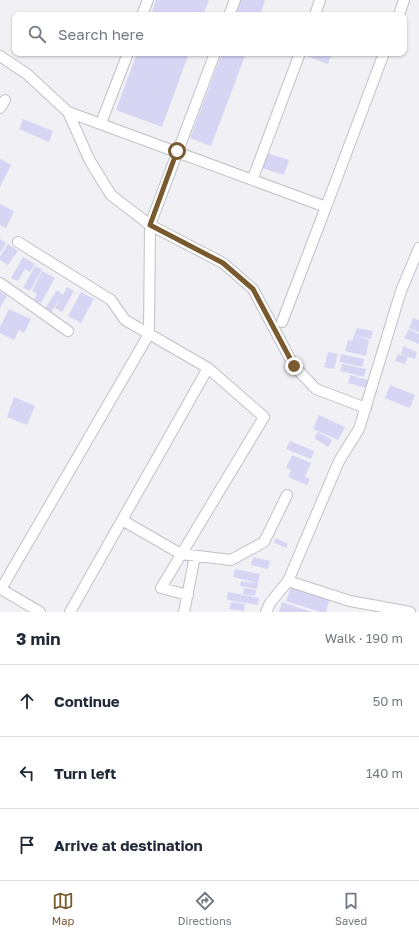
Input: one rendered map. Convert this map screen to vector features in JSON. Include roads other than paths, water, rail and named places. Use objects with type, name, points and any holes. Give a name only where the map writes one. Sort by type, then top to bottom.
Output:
[{"type":"street","points":[[143,12],[148,0]]},
{"type":"street","points":[[230,12],[235,0]]},
{"type":"street","points":[[316,12],[320,0]]},
{"type":"street","points":[[400,12],[404,0]]},
{"type":"street","points":[[0,56],[27,74],[68,112],[90,161],[111,195],[150,225],[223,263],[253,289],[294,366],[316,388],[366,408]]},
{"type":"street","points":[[101,123],[127,56]]},
{"type":"street","points":[[40,612],[1,589],[149,334],[150,225],[214,56]]},
{"type":"street","points":[[253,178],[299,56]]},
{"type":"street","points":[[282,322],[383,56]]},
{"type":"street","points":[[68,112],[253,178],[326,206]]},
{"type":"street","points":[[18,242],[111,300],[125,320],[208,368],[264,417],[161,588],[188,595]]},
{"type":"street","points":[[266,612],[270,603],[288,581],[339,461],[359,429],[401,291],[419,248]]},
{"type":"street","points":[[0,284],[68,331]]},
{"type":"street","points":[[70,612],[208,368]]},
{"type":"street","points":[[122,520],[181,554],[231,560],[264,542],[287,495]]},
{"type":"street","points":[[184,612],[195,556]]},
{"type":"street","points":[[288,581],[350,601],[410,612]]}]
